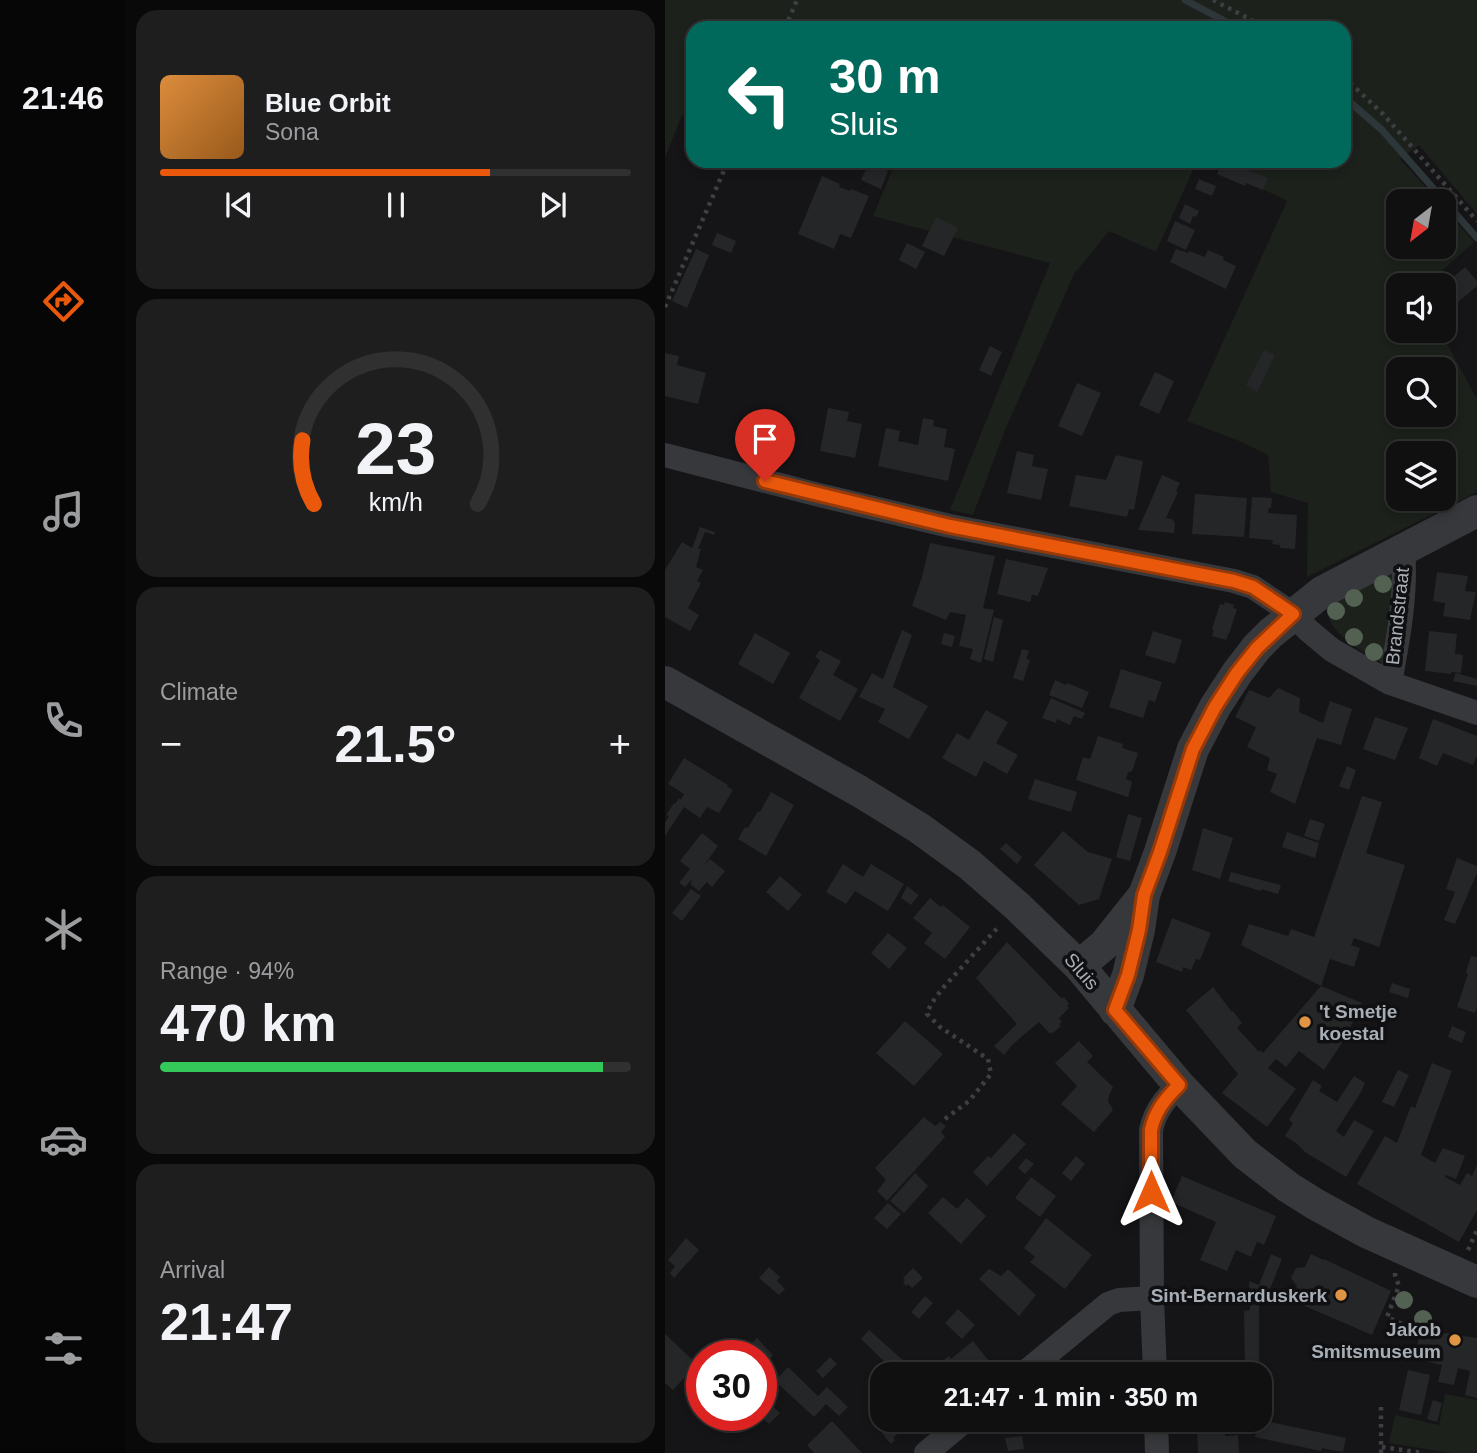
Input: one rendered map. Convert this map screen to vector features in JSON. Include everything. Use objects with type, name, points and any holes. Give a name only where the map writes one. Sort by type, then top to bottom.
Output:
[{"type":"street","points":[[665,455],[950,526],[1234,581],[1253,587],[1293,614],[1332,650],[1390,683],[1477,713]]},
{"type":"street","name":"Brandstraat","points":[[1115,1010],[1128,975],[1144,895],[1193,749],[1215,707],[1257,648],[1293,614],[1322,592],[1477,511]]},
{"type":"street","name":"Brandstraat","points":[[1390,683],[1399,631],[1405,568],[1403,549]]},
{"type":"street","name":"Sluis","points":[[665,682],[859,791],[970,864],[1079,966],[1179,1085],[1245,1154],[1288,1187],[1356,1226],[1477,1282]]},
{"type":"street","name":"Brandstraat","points":[[1079,966],[1104,945],[1144,895]]},
{"type":"street","points":[[1155,1362],[1151,1130],[1160,1106],[1179,1085]]},
{"type":"street","points":[[1038,1362],[1108,1304],[1119,1300],[1152,1298]]},
{"type":"street","points":[[926,1453],[951,1432]]},
{"type":"street","points":[[1156,1432],[1157,1453]]},
{"type":"path","points":[[788,21],[797,0]]},
{"type":"path","points":[[1213,0],[1254,21]]},
{"type":"path","points":[[1351,84],[1383,114],[1477,220]]},
{"type":"path","points":[[665,307],[725,168]]},
{"type":"path","points":[[945,1119],[969,1101],[991,1074],[988,1059],[940,1027],[927,1014],[942,989],[1017,906]]},
{"type":"path","points":[[1405,1250],[1395,1275],[1399,1286],[1387,1317],[1408,1326]]},
{"type":"path","points":[[1381,1407],[1381,1450],[1422,1453]]},
{"type":"shaded area","points":[[665,0],[1477,0],[1477,214],[1419,145],[1400,159],[1427,189],[1386,189],[1386,259],[1455,259],[1439,273],[1386,273],[1386,343],[1447,343],[1454,357],[1386,357],[1386,427],[1456,427],[1456,360],[1477,399],[1477,492],[1456,502],[1456,441],[1386,441],[1386,511],[1439,511],[1307,577],[1308,503],[1271,492],[1268,455],[1187,421],[1287,201],[1220,168],[1351,168],[1351,21],[686,21],[686,116],[682,115],[665,158]]},
{"type":"shaded area","points":[[893,168],[1194,168],[1156,252],[1109,231],[1074,274],[1005,430],[973,515],[950,510],[1050,263],[873,216]]},
{"type":"shaded area","points":[[1456,222],[1474,242],[1456,258]]},
{"type":"shaded area","points":[[1391,571],[1396,581],[1388,666],[1339,634],[1329,615],[1330,605]]},
{"type":"shaded area","points":[[1445,1394],[1477,1400],[1477,1453],[1452,1453],[1389,1443],[1395,1415],[1439,1425]]},
{"type":"building","points":[[867,168],[888,171],[881,189],[861,180]]},
{"type":"building","points":[[1220,168],[1242,168],[1268,178],[1263,190],[1246,183],[1245,186],[1217,174]]},
{"type":"building","points":[[822,176],[840,184],[839,187],[869,196],[851,238],[840,234],[834,249],[798,234]]},
{"type":"building","points":[[1199,179],[1216,186],[1212,196],[1195,189]]},
{"type":"building","points":[[1185,204],[1199,211],[1190,224],[1179,218]]},
{"type":"building","points":[[936,217],[958,228],[944,256],[922,246]]},
{"type":"building","points":[[1175,221],[1195,230],[1186,250],[1167,241]]},
{"type":"building","points":[[717,233],[736,241],[731,253],[712,245]]},
{"type":"building","points":[[907,243],[925,252],[916,269],[899,260]]},
{"type":"building","points":[[696,249],[709,255],[687,308],[672,301]]},
{"type":"building","points":[[1176,249],[1205,257],[1208,250],[1236,266],[1226,289],[1170,262]]},
{"type":"building","points":[[1465,267],[1477,281],[1477,286],[1456,304],[1456,275]]},
{"type":"building","points":[[990,346],[1002,352],[991,376],[979,370]]},
{"type":"building","points":[[1264,350],[1275,355],[1257,392],[1246,385]]},
{"type":"building","points":[[665,353],[679,356],[677,365],[706,373],[698,404],[665,396]]},
{"type":"building","points":[[1155,372],[1174,381],[1159,414],[1139,405]]},
{"type":"building","points":[[1077,383],[1101,393],[1082,436],[1058,426]]},
{"type":"building","points":[[828,408],[849,412],[847,421],[862,424],[855,458],[820,451]]},
{"type":"building","points":[[923,418],[934,420],[933,426],[947,429],[944,447],[955,449],[948,481],[878,466],[886,428],[900,431],[898,441],[918,445]]},
{"type":"building","points":[[1017,451],[1034,455],[1032,466],[1048,469],[1041,500],[1007,493]]},
{"type":"building","points":[[1116,455],[1143,461],[1134,510],[1129,509],[1127,517],[1069,506],[1076,475],[1106,480]]},
{"type":"building","points":[[1162,475],[1180,483],[1166,518],[1175,523],[1174,533],[1138,530]]},
{"type":"building","points":[[1195,494],[1247,498],[1244,537],[1192,534]]},
{"type":"building","points":[[1252,497],[1272,498],[1268,513],[1297,515],[1295,549],[1280,548],[1280,545],[1272,544],[1273,540],[1249,538]]},
{"type":"building","points":[[700,527],[715,532],[714,535],[705,532],[698,549],[701,549],[696,567],[703,570],[697,581],[701,583],[688,608],[699,615],[690,631],[665,617],[665,570],[682,542],[692,548]]},
{"type":"building","points":[[930,543],[995,556],[983,608],[994,610],[981,663],[970,659],[973,649],[959,646],[966,615],[950,612],[946,620],[912,606]]},
{"type":"building","points":[[1006,559],[1048,568],[1038,596],[1032,595],[1030,602],[997,594]]},
{"type":"building","points":[[1437,572],[1468,576],[1465,591],[1476,592],[1470,620],[1443,616],[1445,603],[1433,601]]},
{"type":"building","points":[[1225,602],[1237,609],[1226,640],[1212,636],[1220,604],[1224,605]]},
{"type":"building","points":[[994,617],[1003,620],[993,662],[984,659]]},
{"type":"building","points":[[902,630],[912,635],[893,687],[928,706],[909,739],[878,722],[885,709],[859,697],[872,673],[883,679]]},
{"type":"building","points":[[1153,631],[1182,640],[1175,664],[1145,655]]},
{"type":"building","points":[[1429,631],[1457,634],[1455,654],[1463,655],[1461,673],[1425,671]]},
{"type":"building","points":[[755,633],[790,653],[773,684],[738,664]]},
{"type":"building","points":[[944,633],[955,636],[952,647],[941,644]]},
{"type":"building","points":[[1022,649],[1029,651],[1026,659],[1030,660],[1023,681],[1013,678]]},
{"type":"building","points":[[820,650],[841,661],[833,675],[858,689],[840,721],[799,698],[820,660],[815,657]]},
{"type":"building","points":[[1121,669],[1162,682],[1155,702],[1149,700],[1143,718],[1109,707]]},
{"type":"building","points":[[1456,673],[1477,679],[1477,686],[1453,681]]},
{"type":"building","points":[[1055,680],[1089,692],[1082,708],[1049,695]]},
{"type":"building","points":[[1278,688],[1300,698],[1299,712],[1323,723],[1330,701],[1352,709],[1341,745],[1317,738],[1295,804],[1270,792],[1277,774],[1267,770],[1270,758],[1247,747],[1256,727],[1235,717],[1249,690],[1269,698]]},
{"type":"building","points":[[1051,698],[1085,713],[1082,719],[1074,716],[1070,725],[1057,719],[1056,723],[1042,718]]},
{"type":"building","points":[[986,710],[1008,722],[996,743],[1018,755],[1007,774],[984,761],[976,777],[942,758],[957,733],[969,740]]},
{"type":"building","points":[[1375,717],[1408,728],[1395,760],[1363,749]]},
{"type":"building","points":[[1433,719],[1477,736],[1477,756],[1473,765],[1443,753],[1437,766],[1419,758]]},
{"type":"building","points":[[1098,736],[1123,744],[1122,748],[1138,753],[1133,769],[1128,772],[1126,779],[1132,783],[1128,797],[1076,780],[1083,757],[1090,759]]},
{"type":"building","points":[[684,758],[733,790],[719,813],[707,807],[700,818],[684,807],[665,836],[665,823],[669,816],[666,815],[684,794],[668,784]]},
{"type":"building","points":[[1347,766],[1356,770],[1349,790],[1339,786]]},
{"type":"building","points":[[1035,779],[1077,792],[1071,812],[1028,799]]},
{"type":"building","points":[[771,792],[794,805],[766,856],[738,839],[758,811],[760,812]]},
{"type":"building","points":[[1362,796],[1382,802],[1366,853],[1405,865],[1379,947],[1354,938],[1351,945],[1360,948],[1354,967],[1330,959],[1321,986],[1241,945],[1249,924],[1288,936],[1291,929],[1314,937]]},
{"type":"building","points":[[1128,814],[1142,818],[1130,861],[1116,857]]},
{"type":"building","points":[[1310,819],[1325,824],[1319,841],[1304,836]]},
{"type":"building","points":[[1203,828],[1233,838],[1220,879],[1192,870]]},
{"type":"building","points":[[1063,831],[1088,852],[1112,859],[1099,899],[1079,905],[1034,865]]},
{"type":"building","points":[[1287,832],[1319,843],[1315,858],[1282,847]]},
{"type":"building","points":[[702,833],[718,846],[704,865],[710,859],[725,871],[712,887],[707,882],[699,891],[690,884],[691,880],[685,887],[679,883],[690,869],[680,861]]},
{"type":"building","points":[[1006,843],[1022,857],[1017,864],[1000,849]]},
{"type":"building","points":[[1457,858],[1477,866],[1477,873],[1455,924],[1444,920],[1455,892],[1446,889]]},
{"type":"building","points":[[843,864],[863,877],[871,864],[904,884],[888,911],[855,891],[846,904],[826,892]]},
{"type":"building","points":[[1231,872],[1281,885],[1278,894],[1228,881]]},
{"type":"building","points":[[780,876],[802,895],[788,911],[766,892]]},
{"type":"building","points":[[907,886],[919,895],[911,905],[901,898]]},
{"type":"building","points":[[691,889],[701,896],[682,921],[672,913]]},
{"type":"building","points":[[930,898],[970,927],[945,959],[924,943],[932,933],[913,918]]},
{"type":"building","points":[[1172,918],[1211,933],[1200,960],[1196,959],[1191,970],[1183,967],[1182,972],[1156,962]]},
{"type":"building","points":[[888,933],[907,948],[889,969],[871,953]]},
{"type":"building","points":[[1007,942],[1061,998],[1064,997],[1069,1008],[1059,1018],[1061,1026],[1053,1033],[1050,1034],[1039,1022],[1004,1055],[994,1046],[1017,1024],[976,978]]},
{"type":"building","points":[[1471,956],[1477,957],[1475,1013],[1457,1007]]},
{"type":"building","points":[[1392,983],[1410,989],[1408,998],[1389,992]]},
{"type":"building","points":[[1321,986],[1362,1003],[1344,1040],[1324,1070],[1299,1051],[1286,1067],[1276,1059],[1268,1068],[1296,1089],[1267,1127],[1222,1093],[1238,1074],[1186,1010],[1213,987],[1242,1023],[1237,1028],[1263,1053]]},
{"type":"building","points":[[905,1021],[943,1054],[914,1086],[876,1053]]},
{"type":"building","points":[[1376,1026],[1380,1028],[1378,1032],[1387,1036],[1384,1043],[1370,1037]]},
{"type":"building","points":[[1452,1026],[1466,1032],[1462,1043],[1448,1037]]},
{"type":"building","points":[[1079,1041],[1093,1056],[1087,1062],[1113,1087],[1108,1101],[1113,1110],[1094,1132],[1061,1104],[1077,1086],[1055,1063]]},
{"type":"building","points":[[1432,1063],[1452,1071],[1421,1155],[1435,1163],[1443,1148],[1465,1156],[1456,1179],[1446,1175],[1445,1177],[1460,1185],[1467,1173],[1472,1176],[1477,1165],[1477,1210],[1459,1242],[1357,1184],[1385,1136],[1397,1143],[1411,1106],[1415,1108]]},
{"type":"building","points":[[1398,1070],[1409,1075],[1394,1107],[1382,1102]]},
{"type":"building","points":[[1354,1076],[1365,1083],[1336,1131],[1344,1137],[1354,1120],[1374,1131],[1346,1177],[1305,1152],[1285,1136],[1293,1123],[1289,1120],[1313,1080],[1322,1086],[1319,1091],[1337,1102]]},
{"type":"building","points":[[924,1117],[935,1126],[940,1122],[946,1126],[941,1132],[945,1137],[887,1201],[877,1191],[886,1180],[875,1168]]},
{"type":"building","points":[[1014,1133],[1026,1144],[987,1186],[973,1172],[988,1156],[991,1158]]},
{"type":"building","points":[[1076,1156],[1085,1164],[1071,1181],[1062,1173]]},
{"type":"building","points":[[1026,1158],[1034,1164],[1025,1174],[1018,1168]]},
{"type":"building","points":[[915,1173],[928,1186],[904,1213],[890,1201]]},
{"type":"building","points":[[1182,1176],[1276,1216],[1264,1245],[1257,1242],[1251,1257],[1236,1250],[1227,1271],[1200,1260],[1216,1222],[1171,1202]]},
{"type":"building","points":[[1031,1177],[1056,1196],[1040,1217],[1015,1198]]},
{"type":"building","points":[[943,1197],[957,1209],[967,1198],[986,1216],[961,1244],[928,1213]]},
{"type":"building","points":[[888,1203],[901,1214],[887,1229],[874,1218]]},
{"type":"building","points":[[1046,1218],[1092,1255],[1065,1289],[1030,1262],[1035,1257],[1024,1248]]},
{"type":"building","points":[[686,1238],[699,1250],[674,1278],[670,1273],[675,1266],[668,1260]]},
{"type":"building","points":[[1271,1254],[1282,1259],[1264,1304],[1259,1304],[1259,1362],[1245,1362],[1244,1311],[1250,1310],[1249,1281],[1259,1285]]},
{"type":"building","name":"Sint-Bernarduskerk","points":[[1311,1254],[1391,1291],[1372,1335],[1291,1300],[1297,1286],[1291,1278],[1296,1268],[1305,1267]]},
{"type":"building","points":[[769,1267],[780,1277],[777,1281],[785,1289],[779,1295],[759,1278]]},
{"type":"building","points":[[913,1268],[923,1278],[912,1288],[908,1284],[906,1286],[903,1278]]},
{"type":"building","points":[[989,1269],[1001,1276],[1008,1269],[1036,1295],[1019,1316],[979,1279]]},
{"type":"building","points":[[925,1296],[933,1303],[919,1319],[911,1312]]},
{"type":"building","points":[[958,1309],[975,1325],[962,1339],[945,1323]]},
{"type":"building","points":[[1426,1326],[1432,1331],[1477,1338],[1477,1398],[1465,1395],[1470,1371],[1458,1368],[1454,1385],[1438,1382],[1442,1365],[1415,1359],[1420,1328]]},
{"type":"building","points":[[869,1330],[905,1362],[885,1362],[861,1339]]},
{"type":"building","points":[[665,1334],[686,1354],[686,1376],[673,1390],[665,1383]]},
{"type":"building","points":[[973,1341],[990,1362],[942,1362],[949,1356],[951,1359]]},
{"type":"building","points":[[830,1357],[837,1364],[823,1378],[816,1371]]},
{"type":"building","points":[[788,1367],[818,1396],[827,1387],[848,1407],[839,1416],[826,1404],[814,1417],[777,1383],[777,1379]]},
{"type":"building","points":[[1408,1370],[1430,1375],[1421,1415],[1399,1410]]},
{"type":"building","points":[[1433,1400],[1442,1403],[1437,1422],[1427,1419]]},
{"type":"building","points":[[832,1421],[862,1453],[814,1453],[807,1445]]},
{"type":"building","points":[[1272,1423],[1346,1438],[1343,1452],[1322,1448],[1321,1451],[1255,1437],[1256,1432],[1272,1432]]},
{"type":"building","points":[[881,1432],[900,1432],[891,1444]]},
{"type":"building","points":[[1197,1432],[1238,1435],[1239,1453],[1198,1453]]},
{"type":"building","points":[[1022,1436],[1024,1449],[1008,1451],[1005,1438]]},
{"type":"waterway","points":[[1185,0],[1225,21]]},
{"type":"waterway","points":[[1351,103],[1382,130],[1477,238]]},
{"type":"place","name":"'t Smetje koestal","points":[[1305,1022]]},
{"type":"place","name":"Sint-Bernarduskerk","points":[[1341,1295]]},
{"type":"place","name":"Jakob Smitsmuseum","points":[[1455,1340]]},
{"type":"route","points":[[765,481],[950,526],[1234,581],[1253,587],[1293,614],[1271,633],[1237,673],[1193,749],[1144,895],[1128,975],[1115,1010],[1179,1085],[1160,1106],[1153,1121],[1151,1192]]}]
